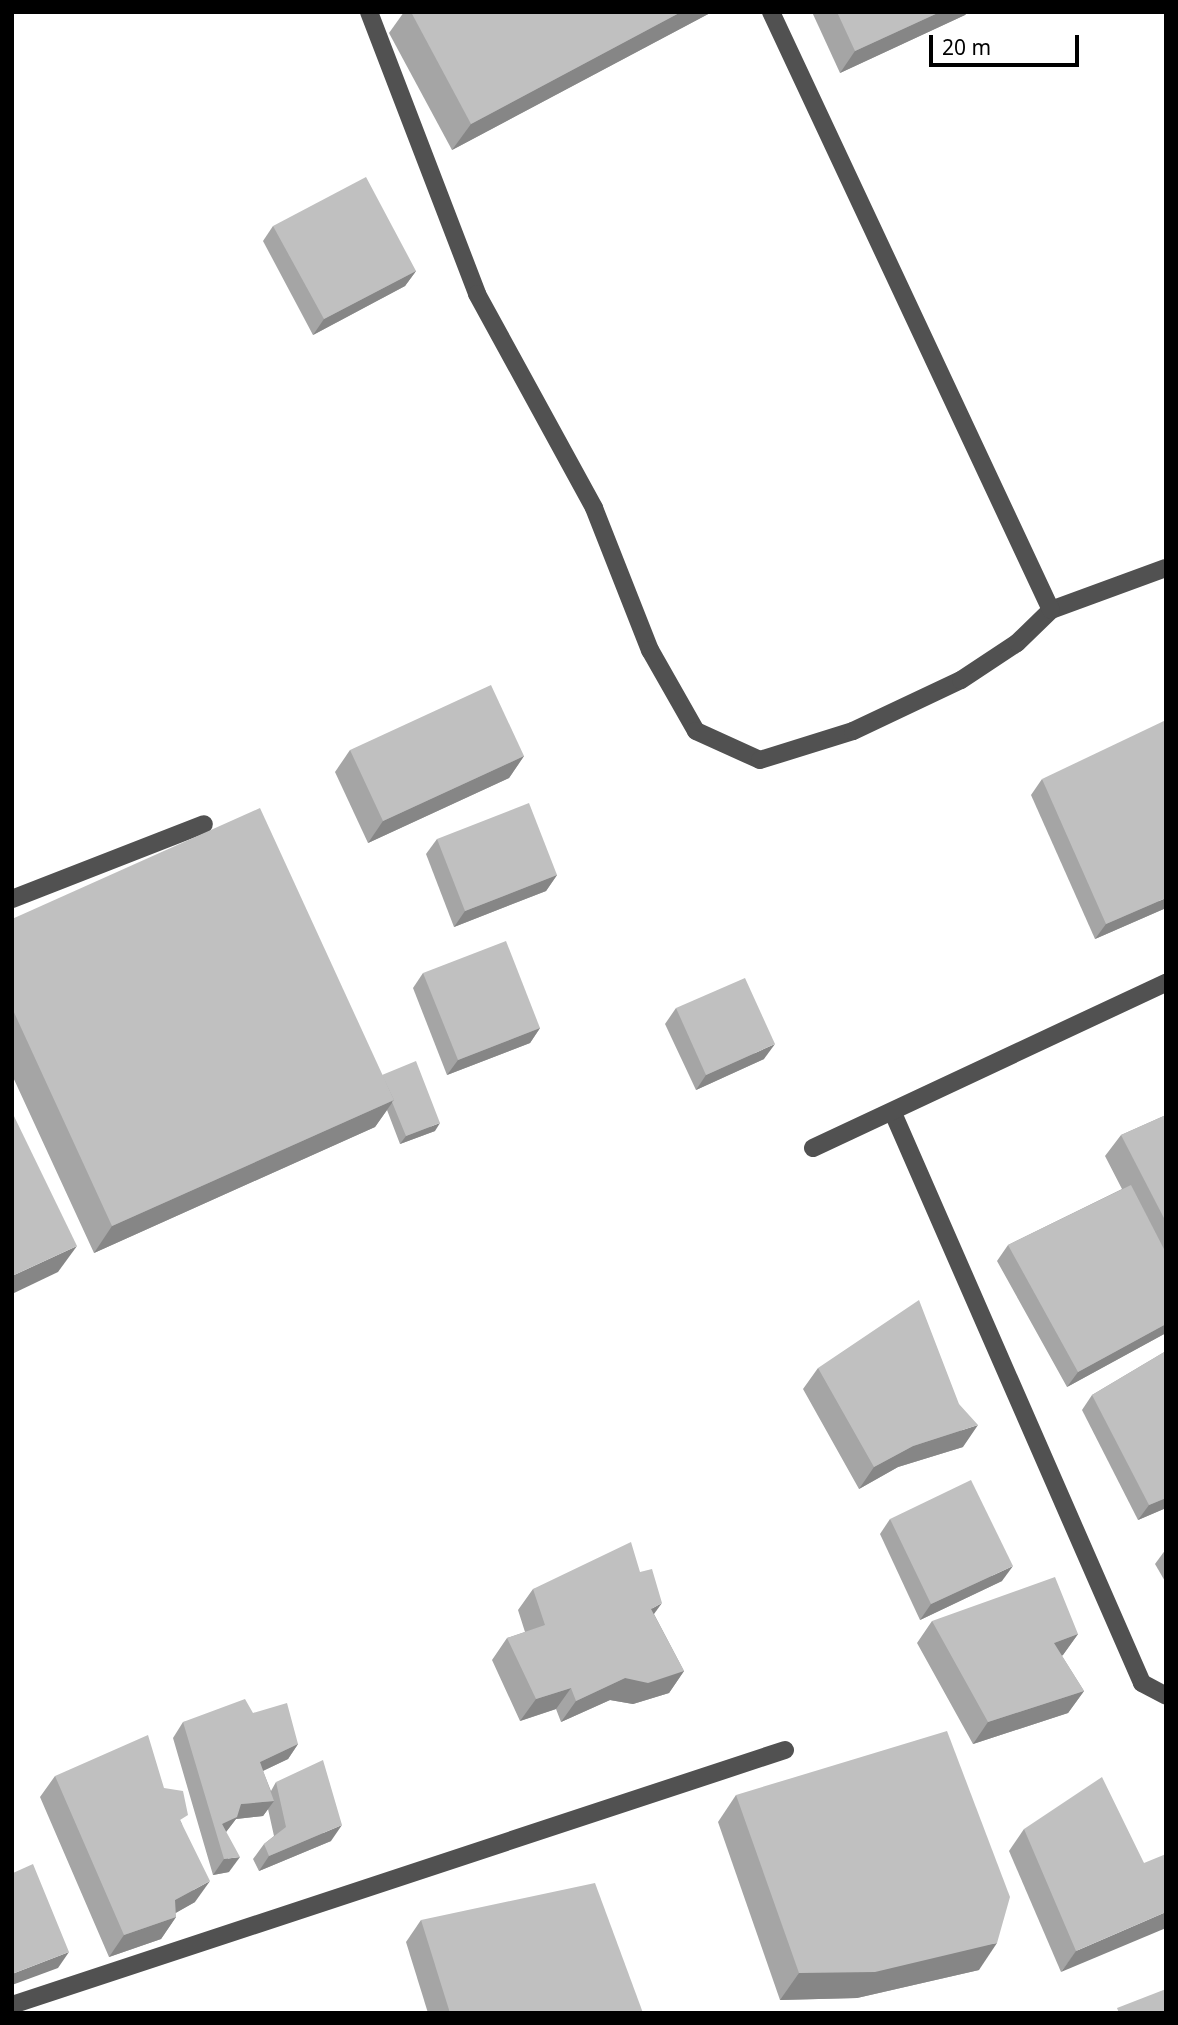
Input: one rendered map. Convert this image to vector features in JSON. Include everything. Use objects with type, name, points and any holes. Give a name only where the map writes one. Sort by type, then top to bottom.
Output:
[{"type":"street","points":[[369,12],[477,294],[594,508],[650,650],[696,731],[760,760],[853,732],[961,680],[1017,643],[1051,610],[1166,568]]},
{"type":"street","points":[[771,12],[1051,610]]},
{"type":"street","points":[[12,899],[204,824]]},
{"type":"street","points":[[813,1148],[893,1113],[1166,983]]},
{"type":"street","points":[[893,1113],[1142,1683],[1166,1696]]},
{"type":"street","points":[[12,2005],[785,1750]]},
{"type":"building","points":[[411,12],[681,12],[471,124]]},
{"type":"building","points":[[837,12],[940,12],[855,51]]},
{"type":"building","points":[[366,177],[416,271],[324,319],[273,226]]},
{"type":"building","points":[[491,685],[524,756],[383,821],[350,750]]},
{"type":"building","points":[[1166,720],[1166,898],[1106,924],[1042,779]]},
{"type":"building","points":[[529,803],[557,875],[465,911],[437,839]]},
{"type":"building","points":[[260,808],[394,1100],[112,1226],[12,1008],[12,919]]},
{"type":"building","points":[[506,941],[540,1028],[458,1060],[423,973]]},
{"type":"building","points":[[745,978],[775,1044],[706,1075],[676,1008]]},
{"type":"building","points":[[416,1061],[440,1123],[406,1136],[382,1075]]},
{"type":"building","points":[[12,1112],[77,1246],[12,1276]]},
{"type":"building","points":[[1166,1115],[1166,1222],[1121,1135]]},
{"type":"building","points":[[1131,1185],[1166,1253],[1166,1324],[1078,1372],[1008,1245]]},
{"type":"building","points":[[919,1300],[959,1404],[978,1425],[913,1446],[874,1467],[818,1368]]},
{"type":"building","points":[[1166,1351],[1166,1498],[1149,1505],[1092,1395]]},
{"type":"building","points":[[971,1480],[1013,1566],[931,1604],[890,1519]]},
{"type":"building","points":[[631,1542],[640,1572],[652,1569],[662,1603],[651,1609],[684,1671],[648,1683],[625,1678],[576,1701],[571,1688],[536,1699],[507,1638],[545,1625],[533,1589]]},
{"type":"building","points":[[1055,1577],[1078,1634],[1054,1643],[1084,1691],[988,1722],[932,1621]]},
{"type":"building","points":[[245,1699],[253,1713],[287,1703],[298,1744],[260,1762],[274,1801],[241,1804],[237,1817],[222,1824],[240,1857],[224,1859],[183,1722]]},
{"type":"building","points":[[947,1731],[1010,1897],[997,1943],[875,1972],[799,1973],[736,1795]]},
{"type":"building","points":[[148,1735],[164,1788],[183,1791],[188,1815],[180,1820],[210,1881],[175,1900],[176,1917],[124,1935],[55,1776]]},
{"type":"building","points":[[323,1760],[342,1825],[269,1856],[264,1844],[286,1827],[276,1782]]},
{"type":"building","points":[[1102,1777],[1144,1863],[1166,1854],[1166,1912],[1076,1951],[1024,1829]]},
{"type":"building","points":[[33,1864],[69,1952],[12,1974],[12,1869],[13,1873]]},
{"type":"building","points":[[595,1883],[643,2013],[450,2013],[421,1920]]},
{"type":"building","points":[[1166,1989],[1166,2013],[1119,2013],[1117,2008]]}]
